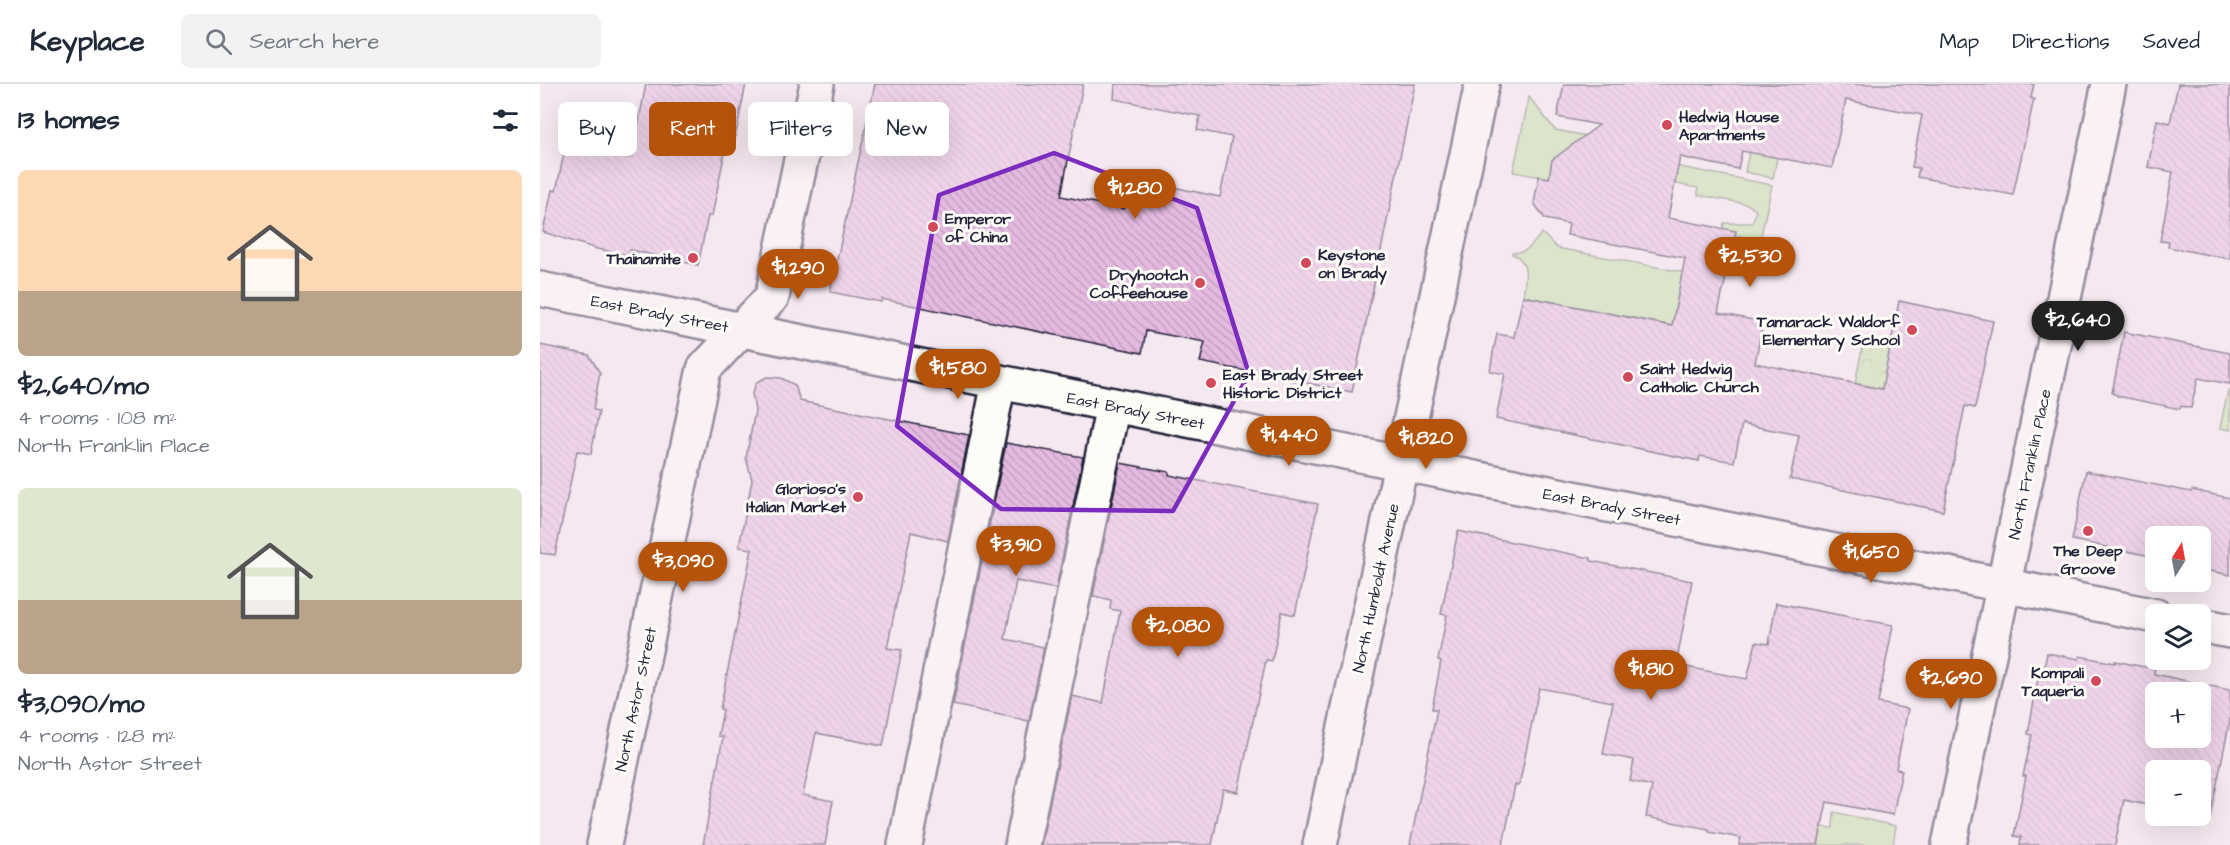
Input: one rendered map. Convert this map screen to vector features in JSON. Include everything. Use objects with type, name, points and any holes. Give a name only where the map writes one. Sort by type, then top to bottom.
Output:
[{"type":"street","name":"North Astor Street","points":[[604,845],[704,369],[772,297],[817,84]]},
{"type":"street","name":"North Humboldt Avenue","points":[[1320,845],[1482,84]]},
{"type":"street","name":"North Franklin Place","points":[[1949,845],[2109,84]]},
{"type":"street","name":"East Brady Street","points":[[540,289],[2145,614]]},
{"type":"street","points":[[905,845],[999,382]]},
{"type":"street","points":[[1022,845],[1113,405]]},
{"type":"street","points":[[2211,627],[2230,631]]},
{"type":"highlighted area","points":[[1054,153],[1197,208],[1249,374],[1173,511],[1001,509],[897,426],[939,195]]},
{"type":"green space","points":[[1790,95],[1773,178],[1745,172],[1752,138]]},
{"type":"green space","points":[[1529,97],[1555,130],[1665,151],[1670,165],[1772,185],[1760,240],[1735,235],[1736,231],[1723,229],[1724,223],[1752,223],[1755,209],[1747,204],[1698,195],[1698,188],[1552,160],[1550,170],[1554,175],[1553,179],[1513,172]]},
{"type":"green space","points":[[1542,233],[1557,248],[1683,272],[1672,326],[1523,296],[1524,266],[1512,252],[1526,250]]},
{"type":"green space","points":[[1864,339],[1907,350],[1898,392],[1855,384]]},
{"type":"green space","points":[[2228,390],[2230,391],[2230,430],[2220,428]]},
{"type":"green space","points":[[1834,812],[1896,826],[1893,845],[1818,845],[1822,827],[1833,828]]},
{"type":"building","points":[[646,84],[746,84],[736,133],[736,102],[649,102],[649,156],[724,156],[712,216],[708,216],[698,265],[630,250],[629,255],[597,249],[543,232],[552,190],[556,191],[563,156],[629,158],[637,156],[637,131]]},
{"type":"building","points":[[875,84],[1083,84],[1061,196],[1124,209],[1131,178],[1220,197],[1232,137],[1197,130],[1200,116],[1114,99],[1115,84],[1415,84],[1352,392],[1200,362],[1205,342],[1146,331],[1142,353],[882,299],[881,302],[830,292],[865,130],[865,156],[949,156],[949,102],[871,102]]},
{"type":"building","points":[[1564,84],[2034,84],[2031,98],[2034,99],[2013,195],[1917,177],[1919,168],[1912,167],[1922,115],[1846,100],[1832,168],[1742,151],[1738,169],[1680,157],[1668,218],[1736,231],[1718,313],[1763,322],[1755,363],[1882,389],[1899,301],[1993,321],[1975,408],[1965,406],[1943,511],[1790,479],[1799,435],[1742,424],[1734,462],[1700,456],[1699,461],[1496,419],[1505,374],[1490,371],[1497,334],[1514,337],[1523,296],[1672,326],[1685,258],[1567,235],[1569,224],[1545,219],[1534,203],[1539,176],[1549,178],[1552,160],[1599,125],[1557,117]]},
{"type":"building","points":[[2178,84],[2230,84],[2230,259],[2168,247],[2169,242],[2160,241],[2173,172],[2148,167],[2157,120],[2170,123]]},
{"type":"building","points":[[2124,332],[2230,353],[2230,384],[2198,378],[2191,408],[2181,406],[2180,409],[2117,396],[2112,393]]},
{"type":"building","points":[[540,345],[589,355],[600,373],[593,410],[599,411],[591,454],[577,451],[555,555],[540,553]]},
{"type":"building","points":[[767,377],[781,378],[795,385],[800,401],[969,435],[948,541],[911,532],[887,648],[902,650],[883,746],[816,733],[803,795],[833,801],[825,845],[703,845],[723,737],[718,736],[723,710],[720,709],[752,549],[739,547],[752,480],[746,458],[755,411],[752,393],[757,382]]},
{"type":"building","points":[[1006,443],[1083,457],[1056,589],[1016,581],[1005,639],[1044,647],[1029,721],[953,705]]},
{"type":"building","points":[[1120,463],[1169,472],[1169,475],[1318,504],[1295,615],[1282,612],[1272,661],[1266,660],[1238,792],[1223,789],[1212,845],[1041,845],[1072,696],[1103,703],[1120,611],[1110,609],[1111,600],[1093,596]]},
{"type":"building","points":[[2086,471],[2230,498],[2230,575],[2211,571],[2211,526],[2145,526],[2145,555],[2072,540]]},
{"type":"building","points":[[1458,531],[1692,581],[1676,665],[1747,679],[1756,642],[1769,644],[1776,603],[1893,625],[1878,703],[1908,709],[1896,769],[1902,770],[1893,815],[1827,802],[1818,845],[1739,845],[1741,838],[1709,832],[1709,829],[1646,817],[1652,786],[1630,781],[1634,760],[1603,754],[1613,702],[1539,688],[1519,786],[1515,785],[1503,845],[1410,845],[1437,709],[1432,709],[1447,615],[1441,614]]},
{"type":"building","points":[[2047,653],[2145,667],[2145,670],[2155,670],[2154,674],[2192,682],[2145,682],[2145,748],[2211,748],[2211,686],[2230,690],[2230,720],[2211,813],[2211,760],[2145,760],[2145,805],[2124,800],[2115,845],[2020,845],[2021,837],[2014,836],[2026,776],[2023,776],[2032,735],[2028,734],[2038,679],[2042,680]]},
{"type":"place","name":"Hedwig House Apartments","points":[[1667,125]]},
{"type":"place","name":"Emperor of China","points":[[933,227]]},
{"type":"place","name":"Thainamite","points":[[693,258]]},
{"type":"place","name":"Keystone on Brady","points":[[1306,263]]},
{"type":"place","name":"Dryhootch Coffeehouse","points":[[1200,283]]},
{"type":"place","name":"Tamarack Waldorf Elementary School","points":[[1912,330]]},
{"type":"place","name":"Saint Hedwig Catholic Church","points":[[1628,377]]},
{"type":"place","name":"East Brady Street Historic District","points":[[1211,383]]},
{"type":"place","name":"Glorioso's Italian Market","points":[[858,497]]},
{"type":"place","name":"The Deep Groove","points":[[2088,531]]},
{"type":"place","name":"Kompali Taqueria","points":[[2096,681]]}]
